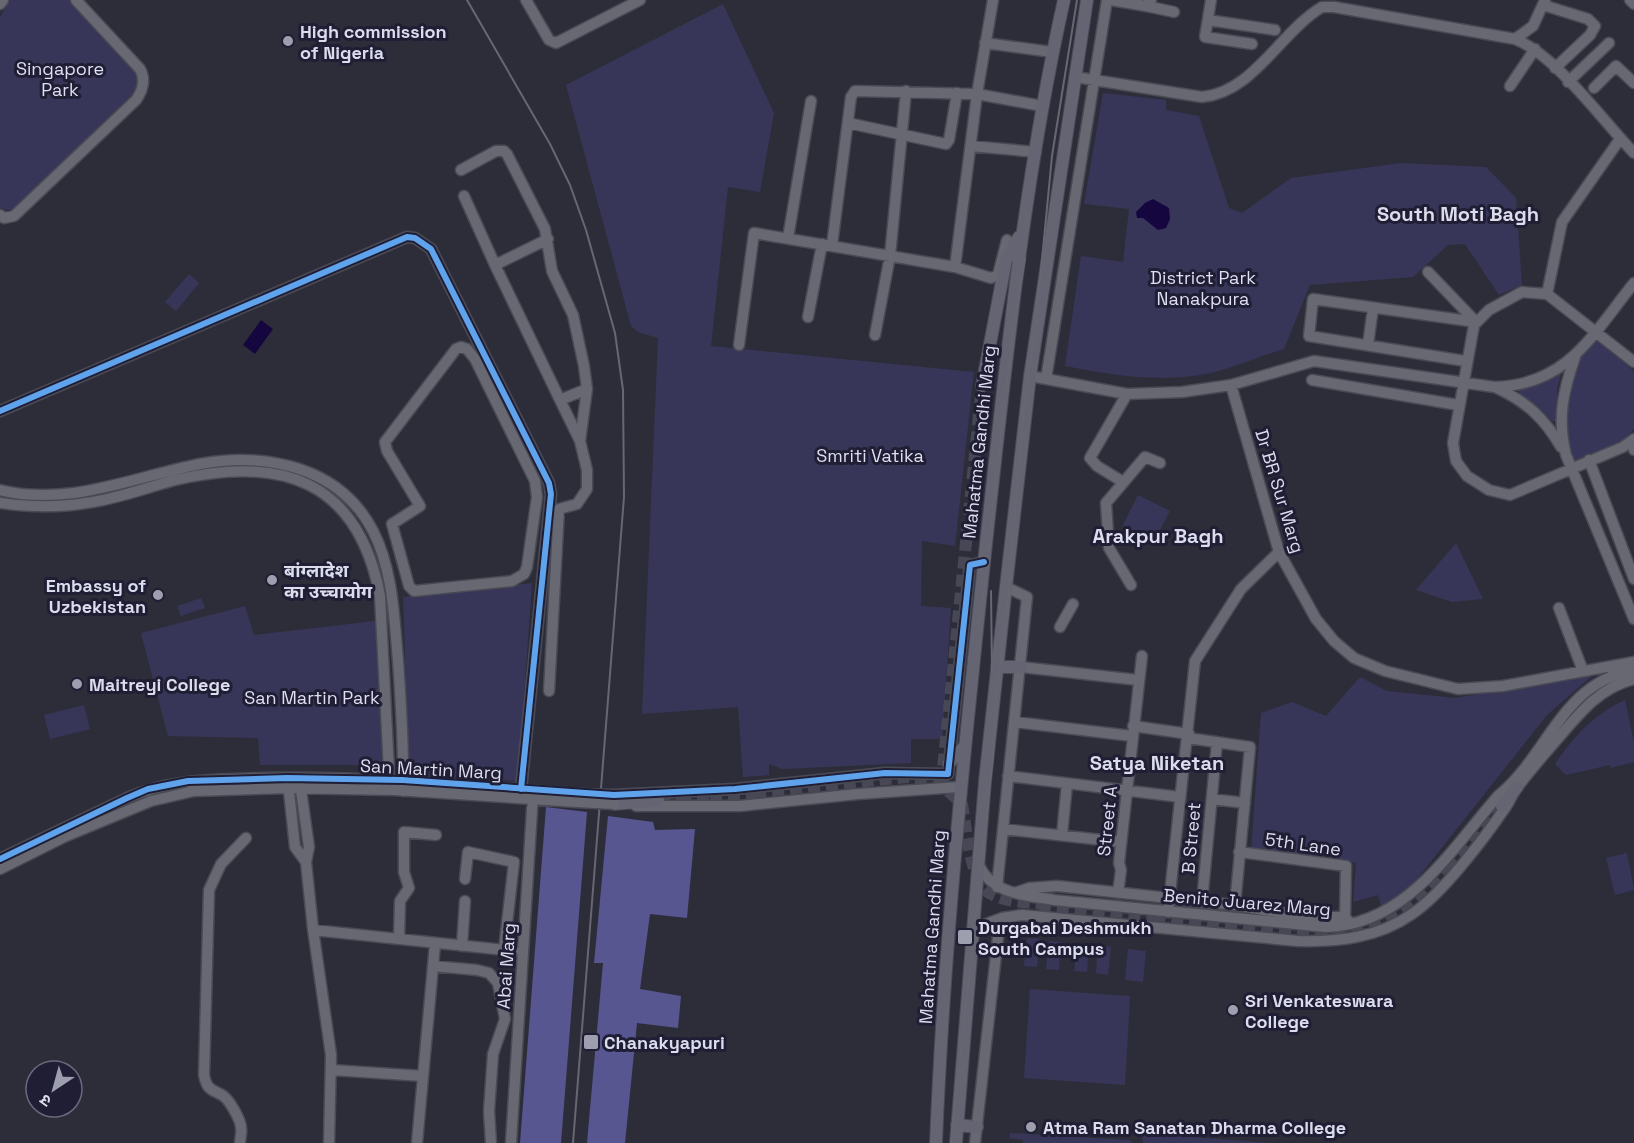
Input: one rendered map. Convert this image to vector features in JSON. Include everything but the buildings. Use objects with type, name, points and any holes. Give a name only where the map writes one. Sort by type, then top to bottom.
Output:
[{"type":"main road","name":"Mahatma Gandhi Marg","points":[[936,1143],[959,788],[1015,277],[1042,106],[1064,0]]},
{"type":"main road","points":[[956,1143],[985,781],[1030,376],[1087,0]]},
{"type":"main road","points":[[982,386],[1006,260],[1023,232]]},
{"type":"main road","points":[[997,667],[1021,667]]},
{"type":"main road","points":[[949,768],[964,747]]},
{"type":"main road","points":[[1500,803],[1515,786]]},
{"type":"main road","points":[[614,799],[658,798]]},
{"type":"main road","points":[[957,1125],[977,1127]]},
{"type":"street","points":[[0,4],[3,0]]},
{"type":"street","points":[[0,215],[4,218],[14,216],[135,100],[143,86],[144,77],[140,69],[76,0]]},
{"type":"street","points":[[526,0],[549,40],[556,43],[640,0]]},
{"type":"street","points":[[955,267],[977,94],[993,0]]},
{"type":"street","points":[[1046,379],[1109,0],[1148,3],[1174,12]]},
{"type":"street","points":[[1211,0],[1205,37],[1252,44]]},
{"type":"street","points":[[1630,0],[1634,4]]},
{"type":"street","points":[[1515,39],[1533,26],[1544,2],[1587,19],[1595,26],[1590,35],[1555,68]]},
{"type":"street","points":[[1076,77],[1202,97],[1214,96],[1238,84],[1323,4],[1515,39],[1535,49],[1555,68],[1634,153]]},
{"type":"street","points":[[1208,20],[1275,30]]},
{"type":"street","points":[[985,43],[1052,52]]},
{"type":"street","points":[[1568,82],[1609,43]]},
{"type":"street","points":[[1510,86],[1535,49]]},
{"type":"street","points":[[1594,88],[1616,66],[1634,83]]},
{"type":"street","points":[[808,317],[827,244],[851,97],[855,91],[977,94],[1042,106]]},
{"type":"street","points":[[875,335],[890,255],[906,91]]},
{"type":"street","points":[[848,123],[948,143],[957,93]]},
{"type":"street","points":[[788,238],[811,100]]},
{"type":"street","points":[[1547,294],[1562,222],[1620,139]]},
{"type":"street","points":[[971,146],[1036,152]]},
{"type":"street","points":[[461,170],[496,151],[504,151],[542,221],[548,239],[552,271],[577,325],[586,390],[580,441]]},
{"type":"street","points":[[464,196],[580,441],[587,470],[588,489],[577,504],[554,508]]},
{"type":"street","points":[[739,345],[754,232],[955,267],[991,278],[997,278],[1007,240]]},
{"type":"street","points":[[0,411],[407,237],[415,238],[431,249],[546,472],[554,508],[549,691]]},
{"type":"street","points":[[495,265],[548,239]]},
{"type":"street","points":[[1428,272],[1476,322]]},
{"type":"street","points":[[1494,387],[1522,384],[1545,377],[1568,363],[1634,283]]},
{"type":"street","points":[[1633,446],[1589,460],[1510,495],[1500,494],[1477,484],[1460,469],[1454,452],[1458,405],[1470,333],[1476,322],[1489,310],[1522,292],[1547,294],[1634,362]]},
{"type":"street","points":[[1465,361],[1309,336],[1313,299],[1476,322]]},
{"type":"street","points":[[1368,345],[1373,308]]},
{"type":"street","points":[[461,347],[467,349],[475,359],[535,481],[537,497],[527,567],[524,574],[512,581],[418,591],[409,586],[392,524],[420,506],[387,451],[386,441],[456,349],[476,335]]},
{"type":"street","points":[[1566,455],[1562,438],[1561,408],[1577,352]]},
{"type":"street","points":[[1030,376],[1126,394],[1182,393],[1231,385],[1314,361],[1494,387],[1516,397],[1541,417],[1566,455],[1634,620]]},
{"type":"street","points":[[1312,380],[1458,405]]},
{"type":"street","name":"Dr BR Sur Marg","points":[[1231,385],[1279,552],[1325,631],[1354,658],[1385,671],[1458,689],[1503,686],[1634,662]]},
{"type":"street","points":[[560,400],[586,390]]},
{"type":"street","points":[[1123,482],[1097,466],[1090,458],[1126,394]]},
{"type":"street","points":[[1131,585],[1113,556],[1105,522],[1106,503],[1145,457],[1160,463]]},
{"type":"street","points":[[1589,460],[1634,579]]},
{"type":"street","points":[[0,490],[32,496],[79,494],[253,461],[284,463],[325,479],[355,503],[374,531],[392,594],[401,706],[403,785]]},
{"type":"street","points":[[0,502],[31,507],[88,503],[202,469],[265,472],[303,482],[338,504],[352,521],[374,567],[380,596],[390,785]]},
{"type":"street","points":[[303,482],[308,471]]},
{"type":"street","points":[[521,789],[554,508]]},
{"type":"street","points":[[1168,912],[1196,657],[1241,589],[1279,552]]},
{"type":"street","points":[[383,562],[403,558]]},
{"type":"street","points":[[949,768],[970,566],[984,562]]},
{"type":"street","points":[[997,886],[1027,597],[1006,587]]},
{"type":"street","points":[[380,596],[392,594]]},
{"type":"street","points":[[1060,627],[1073,604]]},
{"type":"street","points":[[1559,608],[1583,671]]},
{"type":"street","name":"Street A","points":[[1118,893],[1121,842],[1142,656]]},
{"type":"street","points":[[1021,667],[1138,680]]},
{"type":"street","name":"Benito Juarez Marg","points":[[973,929],[1000,919],[1032,916],[1298,942],[1349,940],[1388,927],[1423,905],[1470,852],[1506,808],[1515,786],[1572,704],[1599,683],[1634,670]]},
{"type":"street","name":"Benito Juarez Marg","points":[[979,867],[985,877],[1014,894],[1054,900],[1326,927],[1384,912],[1412,895],[1498,795],[1515,786],[1591,702],[1605,690],[1634,679]]},
{"type":"street","points":[[1014,722],[1189,736],[1250,747],[1235,905]]},
{"type":"street","name":"B Street","points":[[1202,902],[1217,742]]},
{"type":"street","name":"San Martin Marg","points":[[403,785],[614,799],[949,768]]},
{"type":"street","points":[[869,774],[870,793]]},
{"type":"street","points":[[1008,776],[1180,797]]},
{"type":"street","name":"San Martin Marg","points":[[0,859],[127,798],[159,786],[188,781],[521,789],[533,795]]},
{"type":"street","points":[[294,783],[295,847],[306,862],[332,1070],[329,1143]]},
{"type":"street","name":"San Martin Marg","points":[[0,869],[64,837],[167,796],[194,791],[294,783]]},
{"type":"street","points":[[1062,835],[1067,784]]},
{"type":"street","name":"San Martin Marg","points":[[614,799],[664,807],[740,806],[870,793],[959,788]]},
{"type":"street","name":"Abai Marg","points":[[511,1143],[533,795]]},
{"type":"street","points":[[1212,799],[1245,803]]},
{"type":"street","points":[[1003,829],[1121,842]]},
{"type":"street","points":[[399,939],[400,901],[410,888],[404,872],[404,832],[436,835]]},
{"type":"street","points":[[240,1143],[242,1128],[238,1119],[227,1099],[211,1091],[206,1085],[204,1076],[210,890],[221,864],[246,838]]},
{"type":"street","points":[[313,930],[509,951],[514,862],[468,852],[465,879]]},
{"type":"street","name":"5th Lane","points":[[1239,852],[1347,866],[1348,921]]},
{"type":"street","points":[[1014,894],[1029,888],[1057,886],[1235,905],[1305,917],[1348,921]]},
{"type":"street","points":[[1054,900],[1057,886]]},
{"type":"street","points":[[462,946],[465,901]]},
{"type":"street","points":[[975,1143],[1000,919]]},
{"type":"street","points":[[417,1143],[435,944]]},
{"type":"street","points":[[433,966],[489,973],[498,983],[505,1019],[493,1054],[489,1111],[491,1143]]},
{"type":"street","points":[[332,1070],[423,1076]]},
{"type":"green space","name":"Singapore Park","points":[[10,0],[70,0],[137,72],[138,85],[133,94],[13,211],[0,208],[0,17]]},
{"type":"green space","name":"Smriti Vatika","points":[[723,4],[774,113],[760,192],[728,187],[711,346],[974,372],[955,546],[922,541],[921,606],[951,608],[942,739],[911,739],[911,763],[782,769],[769,764],[769,775],[743,777],[738,707],[642,714],[658,338],[638,332],[631,326],[566,85]]},
{"type":"green space","name":"District Park Nanakpura","points":[[1103,93],[1166,100],[1166,110],[1199,116],[1229,208],[1242,213],[1291,178],[1401,163],[1486,167],[1516,198],[1522,285],[1499,295],[1465,244],[1448,245],[1413,277],[1310,285],[1284,349],[1232,367],[1200,375],[1149,378],[1115,375],[1065,366],[1081,256],[1123,262],[1129,209],[1084,204]]},
{"type":"green space","points":[[189,274],[199,283],[176,311],[165,302]]},
{"type":"green space","points":[[1594,341],[1606,344],[1634,372],[1634,429],[1622,442],[1574,462],[1564,419],[1577,361]]},
{"type":"green space","points":[[1561,373],[1557,389],[1557,421],[1553,422],[1519,394],[1519,389],[1539,384]]},
{"type":"green space","points":[[1138,495],[1170,511],[1153,543],[1122,527]]},
{"type":"green space","points":[[1456,543],[1483,599],[1452,602],[1416,590]]},
{"type":"green space","name":"San Martin Park","points":[[532,583],[518,781],[409,775],[403,597]]},
{"type":"green space","points":[[201,598],[205,608],[181,616],[177,606]]},
{"type":"green space","name":"San Martin Park","points":[[245,606],[254,635],[375,621],[384,765],[260,765],[258,738],[168,736],[141,633]]},
{"type":"green space","points":[[1594,674],[1547,715],[1406,893],[1382,909],[1378,895],[1353,902],[1356,863],[1251,850],[1261,713],[1292,702],[1326,716],[1360,677],[1387,691],[1455,698]]},
{"type":"green space","points":[[1625,700],[1634,742],[1634,762],[1566,775],[1555,764],[1570,744],[1594,719]]},
{"type":"green space","points":[[84,705],[90,729],[50,739],[44,715]]},
{"type":"green space","points":[[1627,853],[1634,890],[1615,895],[1606,858]]},
{"type":"green space","points":[[1027,938],[1040,939],[1037,967],[1024,966]]},
{"type":"green space","points":[[1049,941],[1061,942],[1059,970],[1046,969]]},
{"type":"green space","points":[[1077,943],[1089,944],[1087,972],[1074,971]]},
{"type":"green space","points":[[1098,945],[1111,947],[1108,975],[1096,973]]},
{"type":"green space","points":[[1128,949],[1146,951],[1143,982],[1125,980]]},
{"type":"green space","points":[[1030,989],[1130,996],[1125,1085],[1024,1078]]},
{"type":"green space","points":[[1010,1133],[1129,1140],[1133,1143],[1023,1143],[1023,1140],[1009,1138]]},
{"type":"green space","points":[[1142,1133],[1270,1143],[1143,1143]]},
{"type":"shaded area","points":[[1153,199],[1169,208],[1170,219],[1166,228],[1158,230],[1143,218],[1137,218],[1136,212]]},
{"type":"shaded area","points":[[261,320],[273,329],[255,354],[243,345]]},
{"type":"shaded area","points":[[546,807],[587,812],[561,1143],[520,1143]]},
{"type":"shaded area","points":[[608,816],[653,822],[655,830],[695,829],[687,918],[650,914],[640,989],[681,996],[678,1028],[637,1023],[625,1143],[587,1143],[603,963],[594,963]]},
{"type":"tunnel","points":[[945,783],[942,778],[982,386]]},
{"type":"tunnel","points":[[754,792],[907,777],[932,781],[962,804],[973,865],[982,886],[994,896],[1001,898],[1047,904]]},
{"type":"tunnel","points":[[679,796],[719,795]]},
{"type":"tunnel","points":[[710,799],[762,795]]},
{"type":"tunnel","points":[[658,800],[687,800]]},
{"type":"tunnel","points":[[1448,869],[1502,806]]},
{"type":"tunnel","points":[[1154,915],[1242,927],[1306,932],[1364,925],[1389,915],[1407,904],[1437,876],[1450,860]]},
{"type":"tunnel","points":[[1039,906],[1162,919]]},
{"type":"railway","points":[[467,0],[550,144],[570,185],[586,230],[615,333],[623,390],[624,497],[573,1143]]},
{"type":"railway","points":[[951,1143],[993,756],[996,693],[1006,619],[1024,406],[1036,322],[1052,156],[1077,0]]},
{"type":"railway","points":[[980,622],[1013,329],[1025,258]]},
{"type":"railway","points":[[991,591],[992,672]]},
{"type":"cycle path","points":[[0,411],[407,237],[415,238],[431,249],[549,483],[551,494],[521,789]]},
{"type":"cycle path","points":[[0,859],[148,789],[188,781],[287,778],[403,780],[614,795],[735,789],[885,773],[948,774],[970,565],[984,562]]},
{"type":"place","name":"High commission of Nigeria","points":[[288,41]]},
{"type":"place","name":"बांग्लादेश का उच्चायोग","points":[[272,580]]},
{"type":"place","name":"Embassy of Uzbekistan","points":[[158,595]]},
{"type":"place","name":"Maitreyi College","points":[[77,684]]},
{"type":"place","name":"Durgabai Deshmukh South Campus","points":[[965,937]]},
{"type":"place","name":"Sri Venkateswara College","points":[[1233,1010]]},
{"type":"place","name":"Chanakyapuri","points":[[591,1042]]},
{"type":"place","name":"Atma Ram Sanatan Dharma College","points":[[1031,1127]]},
{"type":"district","name":"South Moti Bagh","points":[[1458,214]]},
{"type":"district","name":"Arakpur Bagh","points":[[1158,536]]},
{"type":"district","name":"Satya Niketan","points":[[1157,763]]}]
